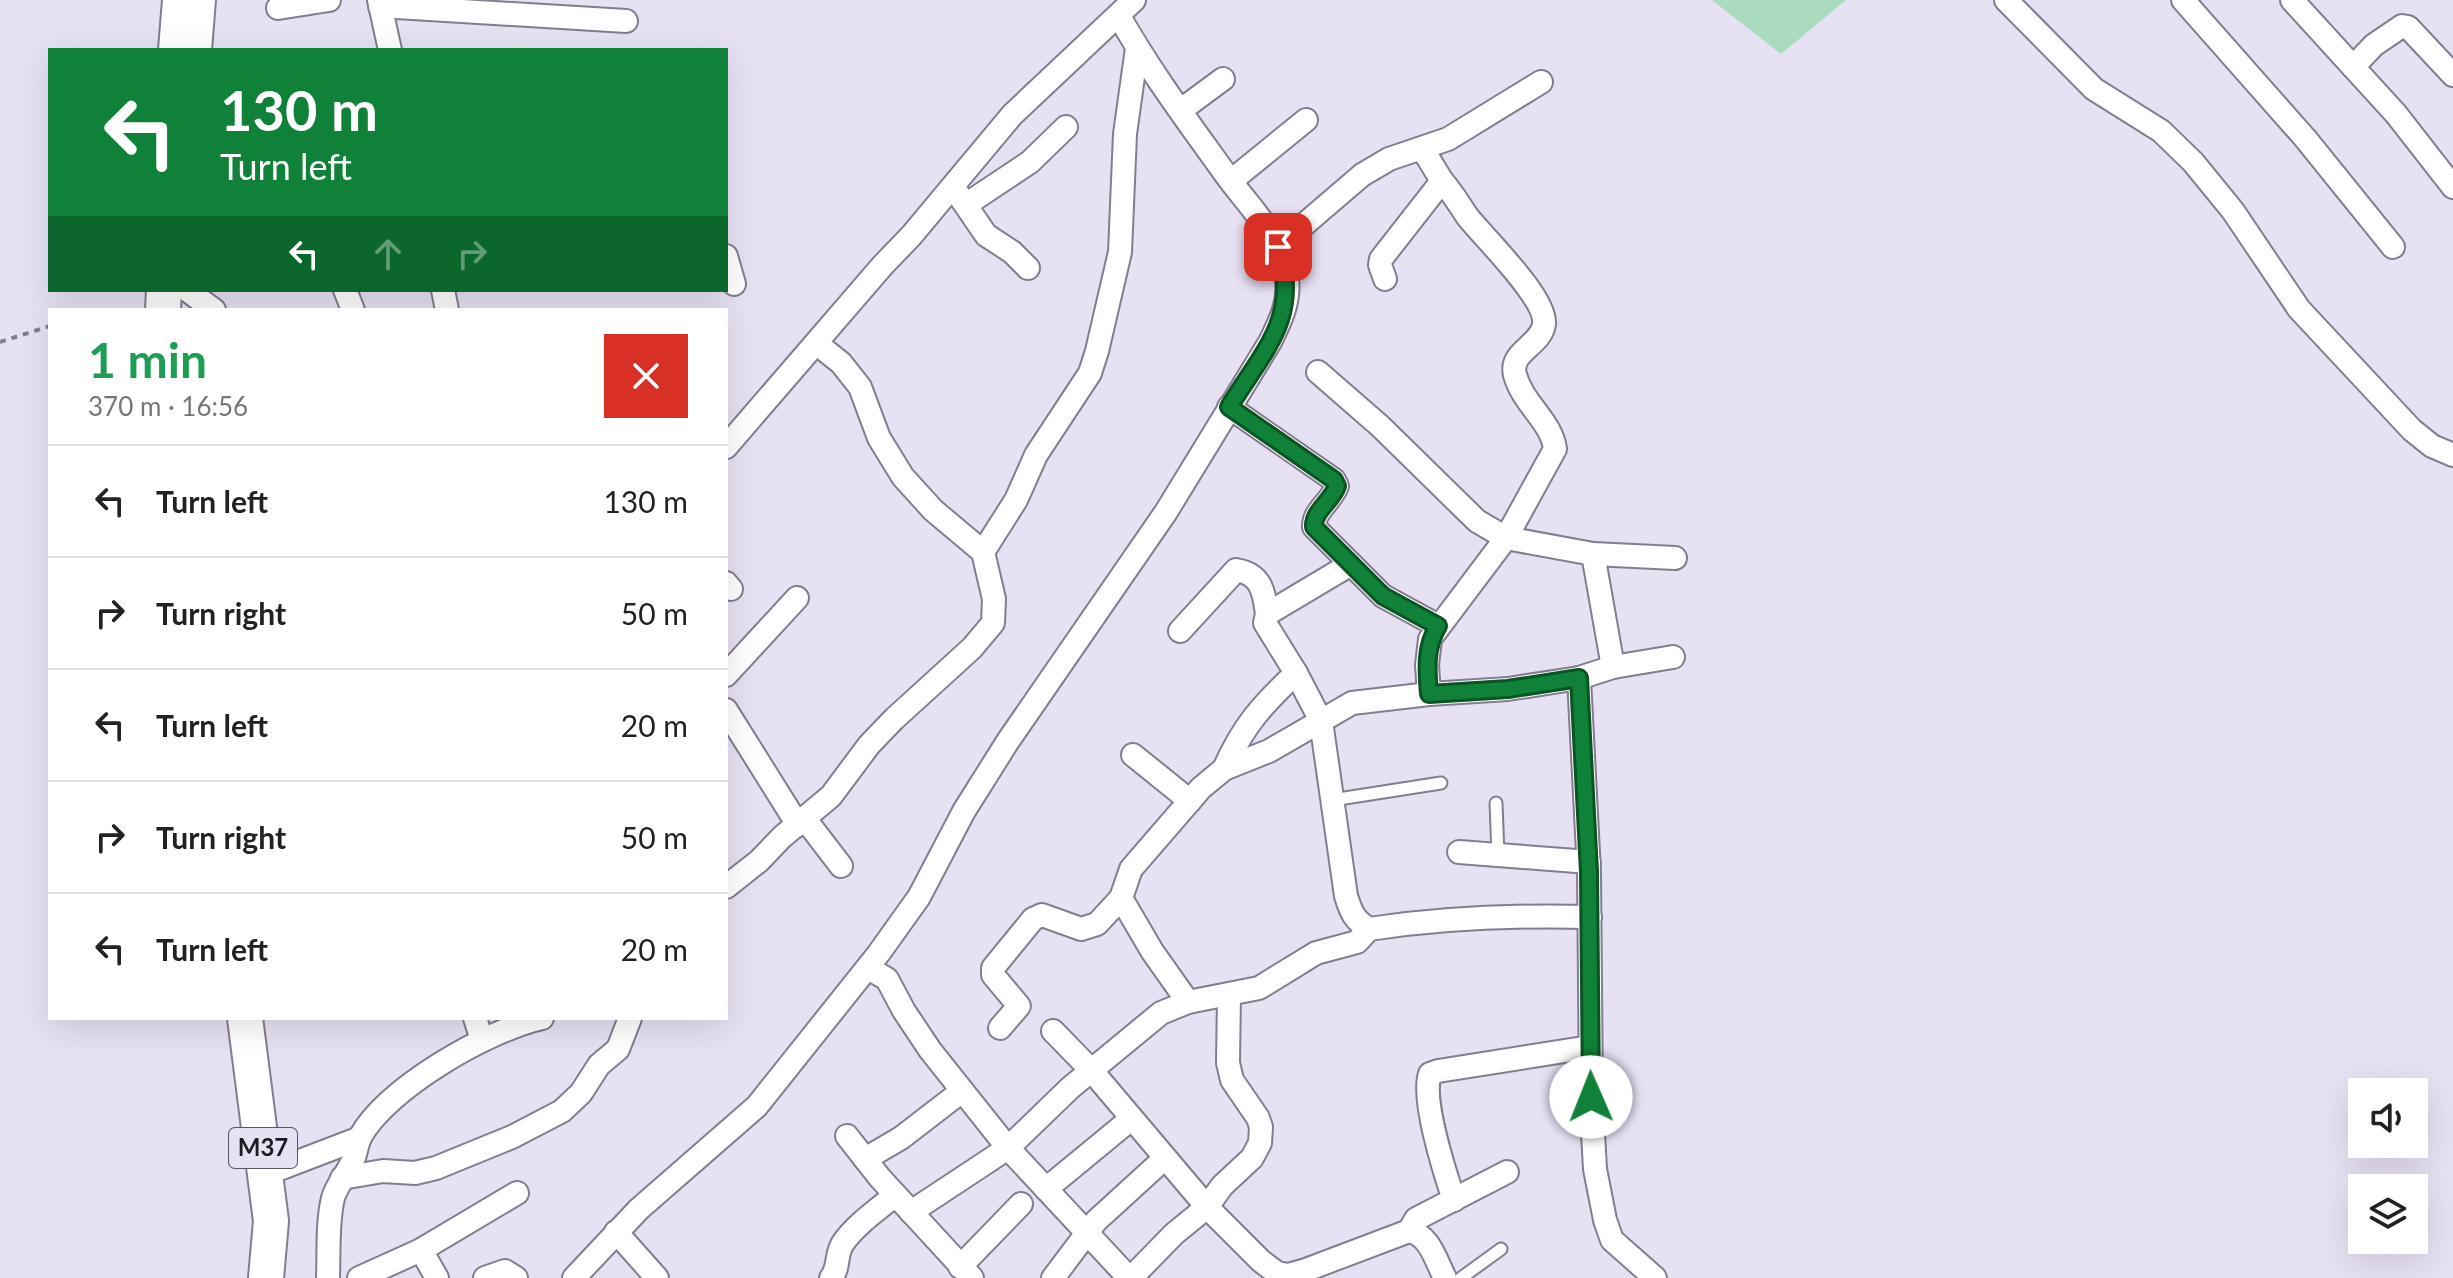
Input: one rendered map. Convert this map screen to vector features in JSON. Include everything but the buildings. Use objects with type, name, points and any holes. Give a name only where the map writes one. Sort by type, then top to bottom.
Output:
[{"type":"main road","points":[[176,48],[180,0]]},
{"type":"main road","name":"M37","points":[[245,1020],[271,1221],[266,1278]]},
{"type":"street","points":[[200,48],[204,0]]},
{"type":"street","points":[[278,8],[329,0]]},
{"type":"street","points":[[2006,0],[2094,89],[2161,131],[2193,162],[2233,211],[2299,309],[2412,430],[2432,446],[2453,455]]},
{"type":"street","points":[[2183,0],[2305,138],[2393,247]]},
{"type":"street","points":[[2292,0],[2396,114],[2453,187]]},
{"type":"street","points":[[390,48],[380,3],[486,7],[626,21]]},
{"type":"street","points":[[574,1278],[616,1232],[757,1106],[868,968],[919,897],[964,811],[1008,741],[1166,512],[1285,313],[1287,282],[1271,232],[1137,48],[1126,8],[1012,115],[959,196],[816,343],[728,445]]},
{"type":"street","points":[[2353,67],[2374,45],[2402,26],[2408,27],[2453,75]]},
{"type":"street","points":[[983,552],[1016,500],[1036,455],[1090,373],[1097,351],[1120,252],[1125,134],[1137,48]]},
{"type":"street","points":[[1181,110],[1223,79]]},
{"type":"street","points":[[1278,247],[1362,175],[1389,159],[1448,139],[1541,82]]},
{"type":"street","points":[[1231,181],[1306,120]]},
{"type":"street","points":[[959,196],[1030,162],[1066,127]]},
{"type":"street","points":[[1422,148],[1442,181],[1513,268],[1543,314],[1542,331],[1515,360],[1514,372],[1525,400],[1554,438],[1555,449],[1506,538],[1430,639],[1427,665],[1429,694]]},
{"type":"street","points":[[1385,279],[1381,259],[1442,181]]},
{"type":"street","points":[[959,196],[986,235],[1012,252],[1028,268]]},
{"type":"street","points":[[728,263],[734,284]]},
{"type":"street","points":[[728,882],[831,796],[869,745],[986,634],[995,612],[983,552],[933,510],[903,477],[879,438],[860,387],[841,363],[816,343]]},
{"type":"street","points":[[1318,372],[1380,426],[1477,521],[1506,538],[1593,554],[1675,558]]},
{"type":"street","points":[[1229,407],[1334,480],[1336,492],[1315,518],[1314,527],[1383,596],[1438,626]]},
{"type":"street","points":[[1593,554],[1613,667]]},
{"type":"street","points":[[1267,614],[1351,564]]},
{"type":"street","points":[[1180,631],[1236,570],[1240,569],[1259,581],[1264,588],[1265,623],[1321,721],[1351,914],[1369,929]]},
{"type":"street","points":[[728,673],[797,598]]},
{"type":"street","points":[[1224,769],[1269,751],[1352,703],[1508,689],[1579,678],[1613,667],[1673,657]]},
{"type":"street","points":[[1000,1028],[1019,1006],[992,970],[1033,919],[1042,915],[1074,928],[1086,929],[1097,924],[1121,898],[1131,869],[1190,801],[1224,769],[1245,727],[1266,701],[1296,673]]},
{"type":"street","points":[[1579,678],[1589,862],[1590,1047],[1595,1169],[1612,1240],[1655,1278]]},
{"type":"street","points":[[728,713],[802,822],[841,866]]},
{"type":"street","points":[[1133,755],[1190,801]]},
{"type":"street","points":[[1459,852],[1589,862]]},
{"type":"street","points":[[1121,898],[1152,951],[1188,1002]]},
{"type":"street","points":[[911,1212],[1008,1148],[1161,1013],[1188,1002],[1259,988],[1316,953],[1357,942],[1369,929],[1415,922],[1519,915],[1590,917]]},
{"type":"street","points":[[868,968],[887,979],[904,1011],[1008,1148],[1130,1278],[1174,1234],[1207,1207],[1222,1186],[1252,1158],[1260,1143],[1258,1118],[1232,1080],[1228,1063],[1229,995]]},
{"type":"street","points":[[328,1278],[333,1197],[352,1162],[360,1138],[379,1111],[441,1064],[479,1029],[534,1020]]},
{"type":"street","points":[[342,1178],[383,1171],[415,1173],[436,1168],[512,1137],[562,1111],[581,1093],[599,1065],[618,1049],[629,1020]]},
{"type":"street","points":[[1053,1031],[1092,1071],[1207,1207],[1277,1273],[1288,1275],[1409,1231],[1417,1233],[1426,1242],[1445,1278]]},
{"type":"street","points":[[1454,1200],[1442,1163],[1429,1099],[1427,1082],[1430,1074],[1590,1047]]},
{"type":"street","points":[[865,1159],[901,1138],[962,1091]]},
{"type":"street","points":[[1046,1189],[1131,1119]]},
{"type":"street","points":[[847,1136],[958,1272],[1021,1204]]},
{"type":"street","points":[[266,1174],[360,1138]]},
{"type":"street","points":[[1053,1278],[1096,1221],[1165,1158]]},
{"type":"street","points":[[1409,1231],[1416,1219],[1507,1172]]},
{"type":"street","points":[[359,1278],[421,1250],[517,1193]]},
{"type":"street","points":[[831,1278],[838,1269],[843,1243],[895,1195]]},
{"type":"street","points":[[616,1232],[657,1278]]},
{"type":"street","points":[[421,1250],[437,1278]]},
{"type":"street","points":[[485,1278],[505,1271],[516,1278]]},
{"type":"lane","points":[[1332,800],[1441,783]]},
{"type":"lane","points":[[1496,803],[1498,855]]},
{"type":"lane","points":[[1461,1278],[1501,1249]]},
{"type":"path","points":[[0,342],[48,327]]},
{"type":"green space","points":[[1712,0],[1846,0],[1781,54]]},
{"type":"route","points":[[1278,247],[1287,282],[1285,313],[1229,407],[1334,480],[1336,492],[1315,518],[1314,527],[1383,596],[1438,626],[1430,639],[1427,665],[1429,694],[1508,689],[1579,678],[1589,872],[1591,1097]]}]
